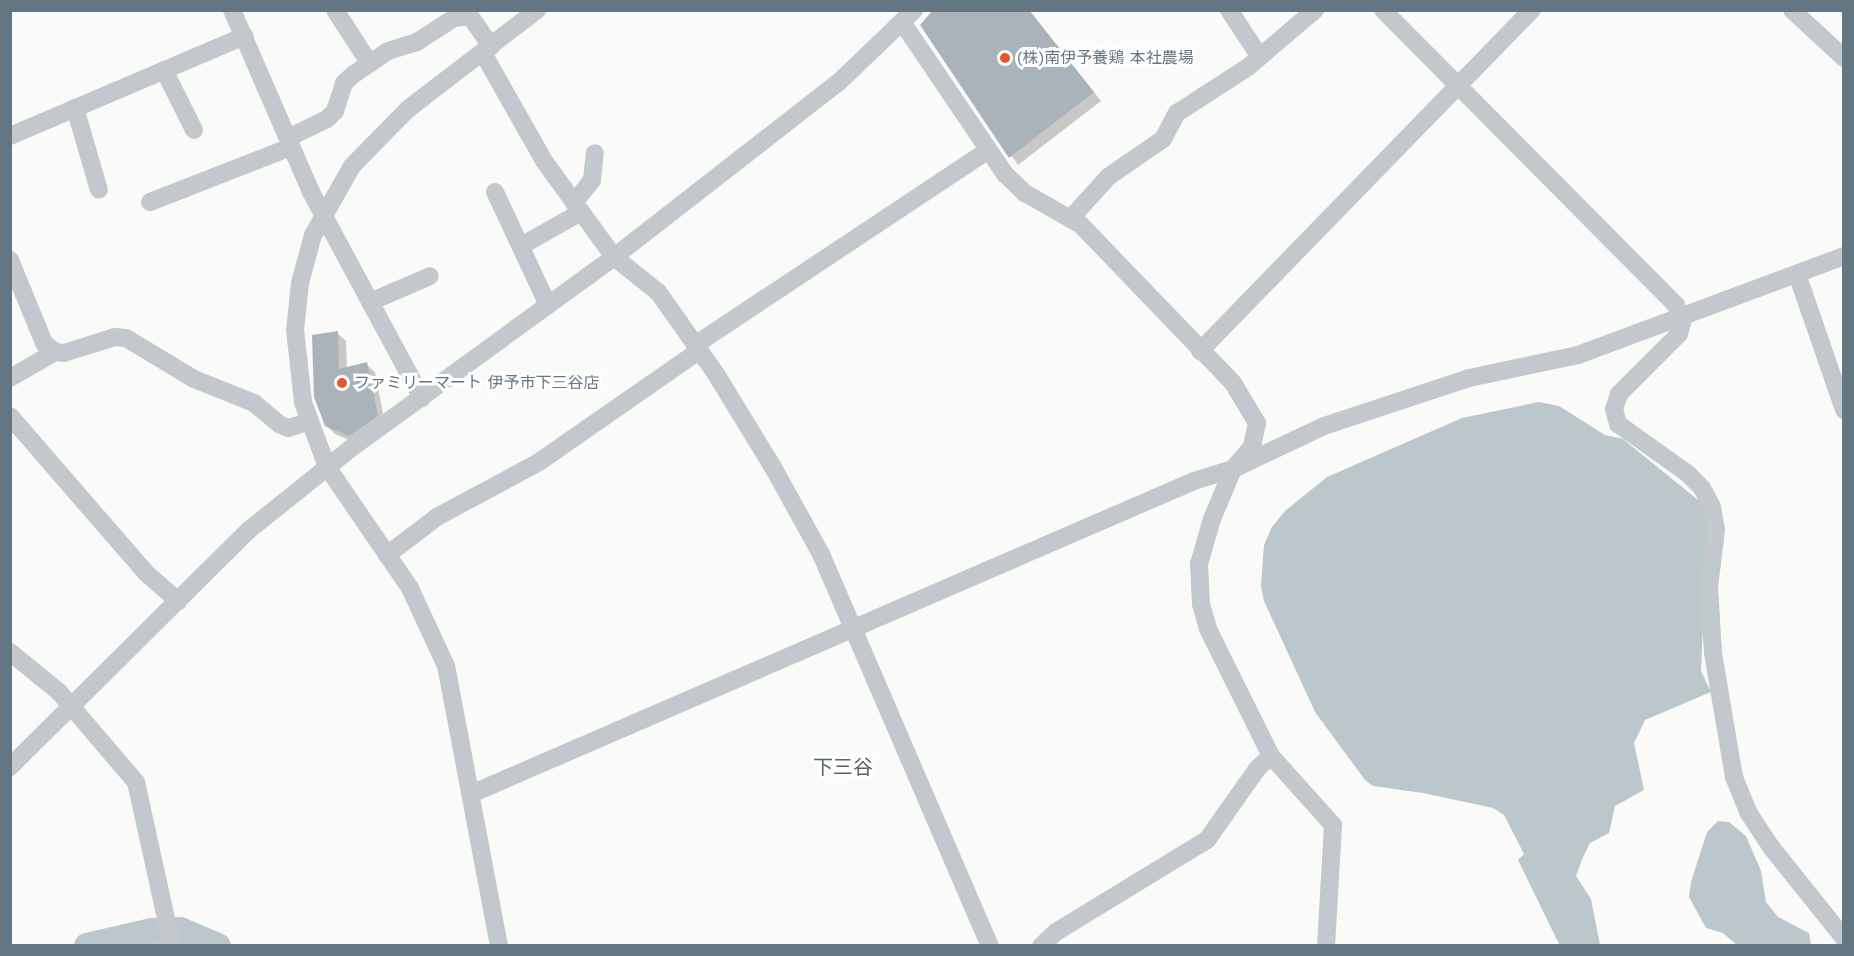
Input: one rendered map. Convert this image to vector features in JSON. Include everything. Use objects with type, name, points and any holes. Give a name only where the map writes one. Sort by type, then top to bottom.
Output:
[{"type":"street","points":[[232,10],[322,214],[422,398]]},
{"type":"street","points":[[335,10],[370,64]]},
{"type":"street","points":[[499,945],[453,696],[437,642],[410,588],[327,467],[308,422],[298,378],[295,330],[305,260],[322,214],[352,166],[372,142],[408,109],[537,10]]},
{"type":"street","points":[[1229,10],[1260,57]]},
{"type":"street","points":[[1071,218],[1108,177],[1163,140],[1177,113],[1260,57],[1315,10]]},
{"type":"street","points":[[1383,10],[1669,295],[1681,315],[1679,334],[1619,394],[1614,409],[1616,416],[1629,434],[1687,474],[1702,488],[1712,507],[1716,530],[1709,587],[1713,653],[1734,777],[1748,812],[1771,847],[1844,938]]},
{"type":"street","points":[[1200,351],[1532,10]]},
{"type":"street","points":[[1792,10],[1844,58]]},
{"type":"street","points":[[150,202],[290,142],[327,119],[335,111],[344,83],[370,64],[399,46],[417,42],[464,14],[470,16],[544,161],[614,257],[658,292],[697,348],[774,469],[821,554],[990,945]]},
{"type":"street","points":[[10,767],[249,530],[327,467],[614,257],[839,82],[908,14],[987,151],[1024,193],[1071,218],[1233,383],[1257,423],[1252,447],[1233,469],[1221,492],[1199,564],[1201,604],[1208,629],[1271,756],[1333,825],[1326,945]]},
{"type":"street","points":[[10,135],[245,36]]},
{"type":"street","points":[[164,70],[194,130]]},
{"type":"street","points":[[75,108],[99,190]]},
{"type":"street","points":[[387,555],[438,517],[539,462],[697,348],[987,151]]},
{"type":"street","points":[[520,246],[578,207],[592,180],[595,153]]},
{"type":"street","points":[[495,192],[548,305]]},
{"type":"street","points":[[471,794],[1194,481],[1233,469],[1285,442],[1380,405],[1469,378],[1578,355],[1844,256]]},
{"type":"street","points":[[10,260],[44,343],[55,352],[64,353],[115,337],[126,338],[194,379],[254,404],[279,424],[288,428],[308,422]]},
{"type":"street","points":[[1797,274],[1844,410]]},
{"type":"street","points":[[370,302],[430,276]]},
{"type":"street","points":[[10,378],[55,352]]},
{"type":"street","points":[[10,416],[146,573],[178,601]]},
{"type":"street","points":[[10,652],[72,707],[136,782],[170,934]]},
{"type":"street","points":[[1041,945],[1056,932],[1208,840],[1257,769],[1271,756]]},
{"type":"shaded area","points":[[1539,402],[1559,406],[1605,435],[1623,439],[1703,504],[1708,517],[1701,671],[1711,692],[1645,720],[1634,743],[1644,790],[1615,806],[1609,833],[1590,843],[1583,857],[1576,876],[1591,899],[1600,945],[1560,945],[1518,860],[1524,854],[1504,815],[1493,808],[1423,793],[1373,786],[1365,780],[1315,712],[1264,601],[1261,586],[1264,545],[1272,527],[1285,511],[1327,477],[1462,418]]},
{"type":"shaded area","points":[[1718,821],[1729,822],[1746,836],[1761,871],[1766,902],[1778,917],[1809,933],[1811,945],[1737,945],[1723,933],[1706,928],[1689,897],[1691,882],[1707,832]]},
{"type":"building","name":"(株)南伊予養鶏 本社農場","points":[[933,10],[1029,10],[1094,92],[1009,158],[920,25]]},
{"type":"building","name":"ファミリーマート 伊予市下三谷店","points":[[338,331],[339,369],[367,362],[378,416],[349,436],[325,426],[314,397],[312,335]]},
{"type":"waterway","points":[[87,946],[152,931],[180,930],[218,946]]},
{"type":"place","name":"(株)南伊予養鶏 本社農場","points":[[1005,58]]},
{"type":"place","name":"ファミリーマート 伊予市下三谷店","points":[[342,383]]},
{"type":"district","name":"下三谷","points":[[843,767]]}]
